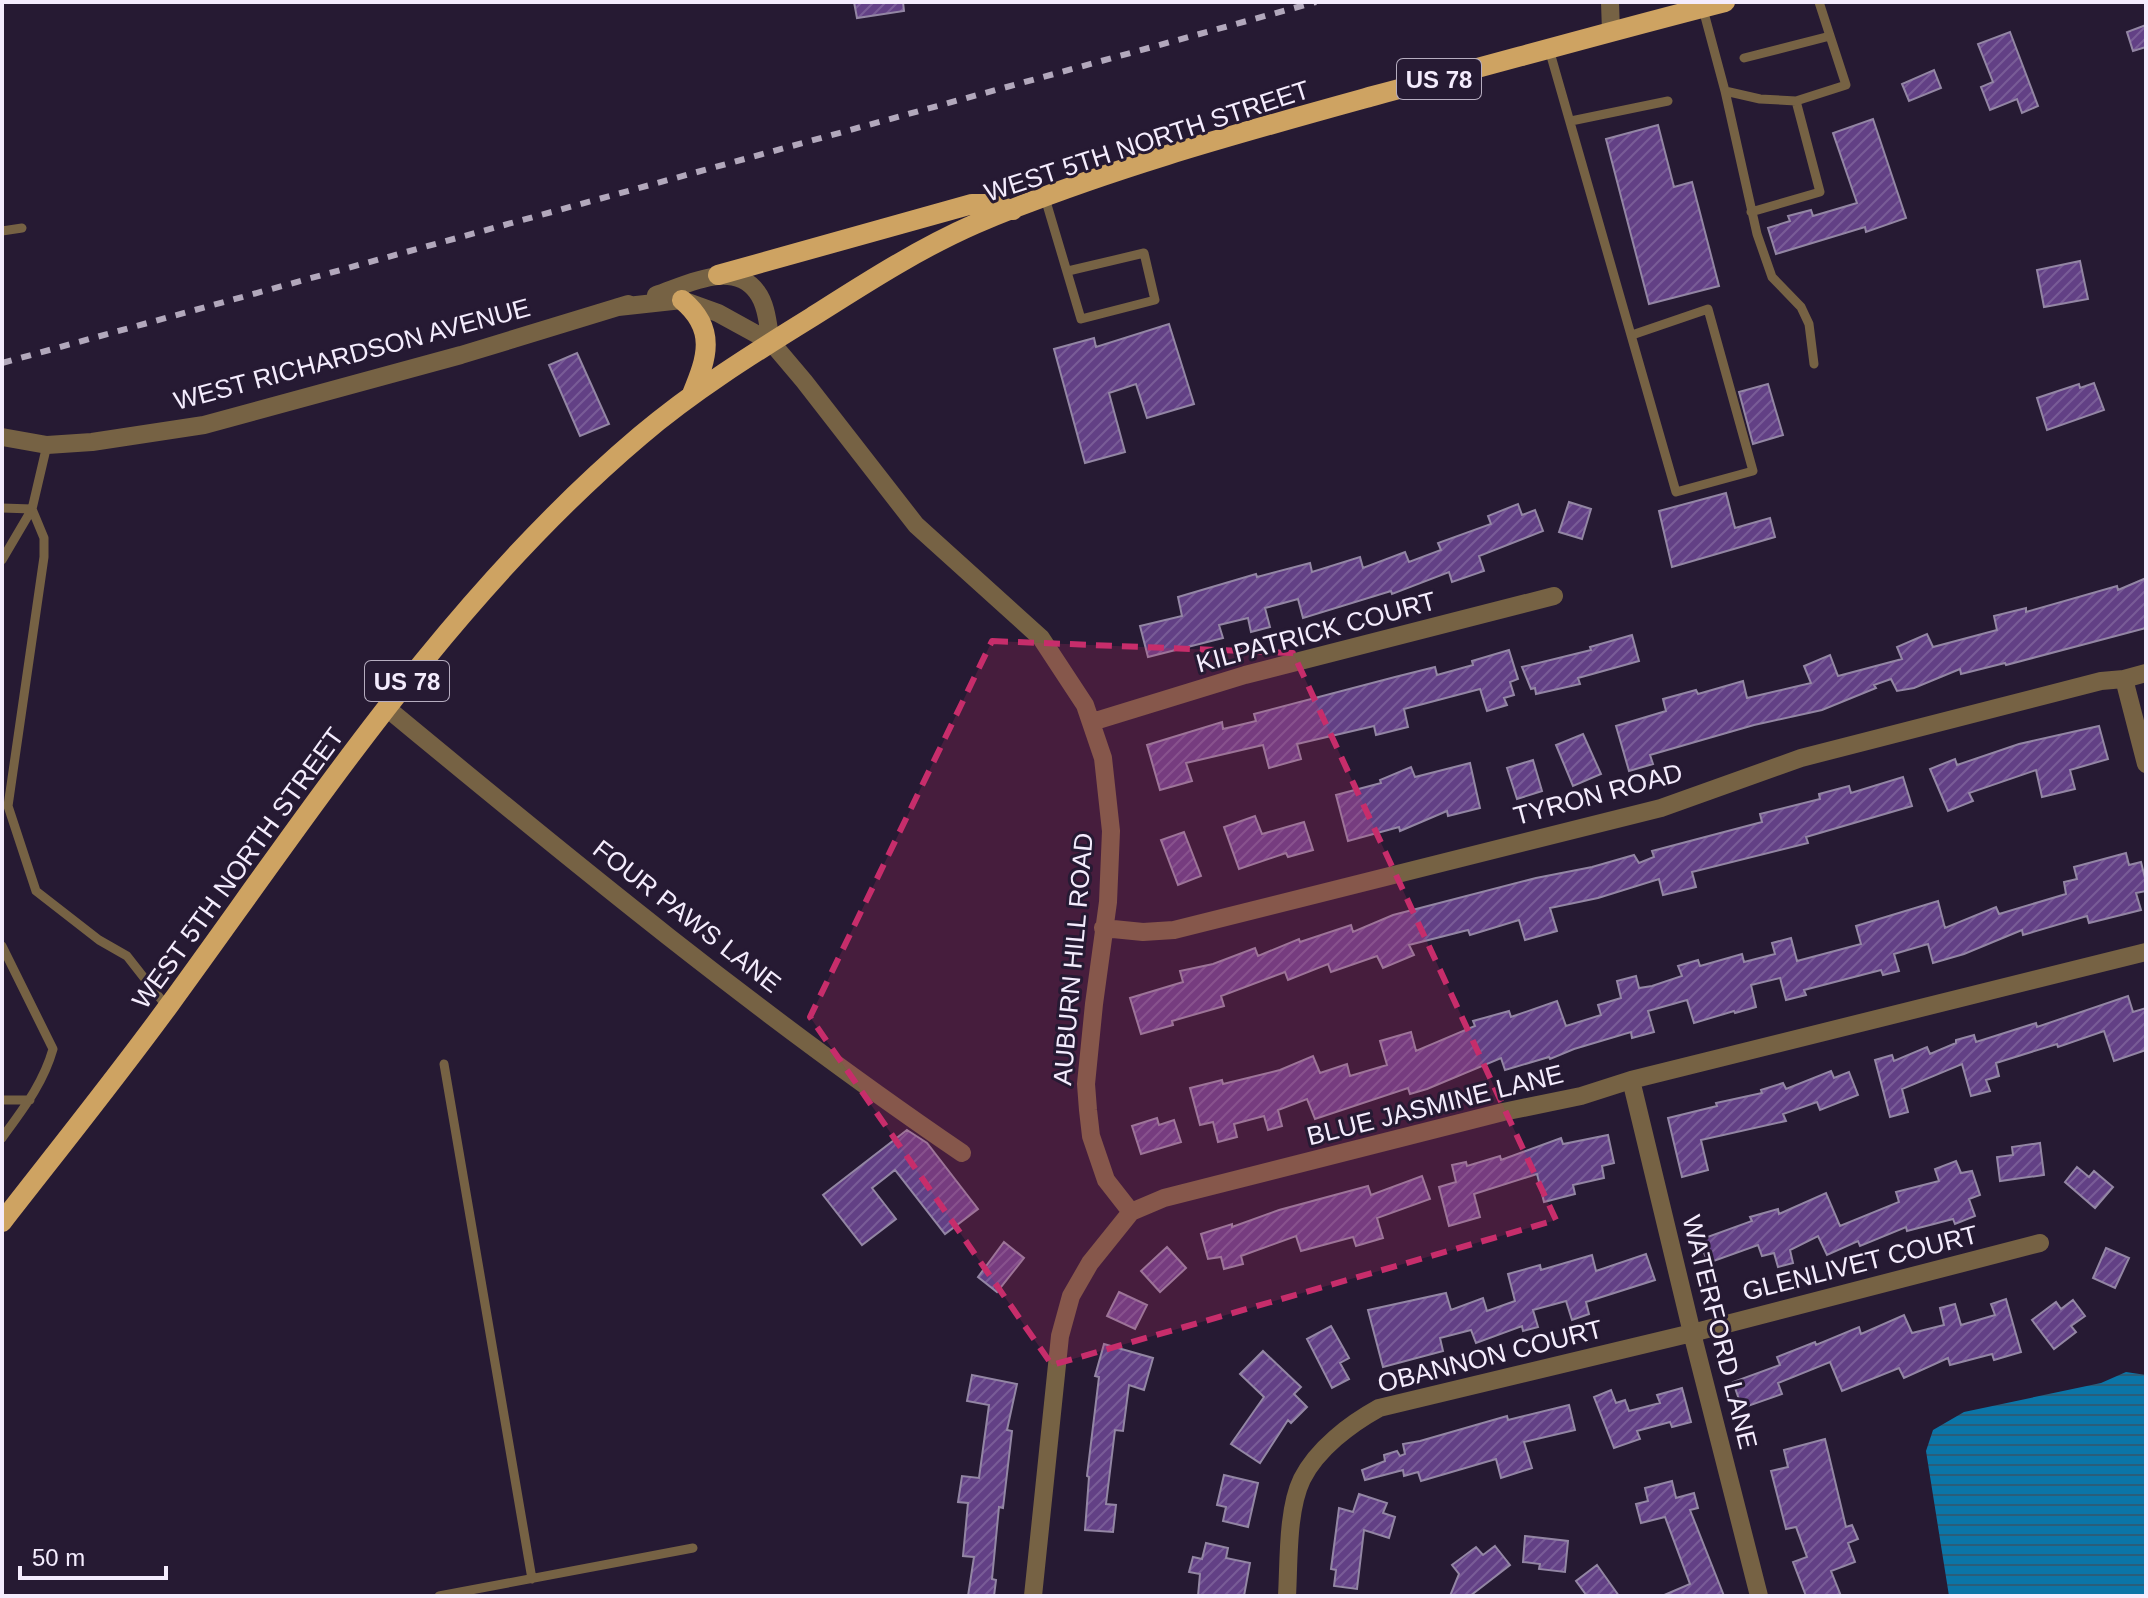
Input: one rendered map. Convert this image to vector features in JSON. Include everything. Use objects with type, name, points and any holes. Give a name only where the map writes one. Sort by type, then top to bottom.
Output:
[{"type":"main road","name":"WEST 5TH NORTH STREET","points":[[2,1222],[167,1007],[429,652],[539,530],[613,459],[692,394],[885,272],[971,226],[1013,210],[1256,128],[1725,2]]},
{"type":"main road","points":[[718,275],[972,204],[989,204],[1013,210]]},
{"type":"main road","points":[[682,300],[694,310],[706,337],[705,358],[692,394]]},
{"type":"street","points":[[1610,2],[1611,32]]},
{"type":"street","points":[[718,275],[743,281],[757,292],[771,342]]},
{"type":"street","name":"WEST RICHARDSON AVENUE","points":[[2,437],[47,445],[92,442],[204,425],[461,355],[718,275]]},
{"type":"street","name":"WEST RICHARDSON AVENUE","points":[[618,307],[682,300],[718,313],[771,342]]},
{"type":"street","name":"AUBURN HILL ROAD","points":[[771,342],[916,525],[1041,638],[1085,705],[1103,758],[1111,831],[1108,902],[1086,1084],[1088,1110],[1091,1136],[1106,1180],[1131,1212]]},
{"type":"street","name":"KILPATRICK COURT","points":[[1092,722],[1245,675],[1554,596]]},
{"type":"street","name":"TYRON ROAD","points":[[1103,928],[1143,932],[1174,930],[1661,808],[1801,758],[2101,681],[2146,673]]},
{"type":"street","points":[[2124,679],[2146,764]]},
{"type":"street","name":"FOUR PAWS LANE","points":[[388,709],[644,917],[876,1094],[962,1153]]},
{"type":"street","name":"BLUE JASMINE LANE","points":[[1033,1596],[1060,1336],[1071,1296],[1090,1263],[1131,1212],[1164,1198],[2146,952]]},
{"type":"street","name":"WATERFORD LANE","points":[[1631,1080],[1759,1596]]},
{"type":"street","name":"GLENLIVET COURT","points":[[1692,1333],[2040,1243]]},
{"type":"street","name":"OBANNON COURT","points":[[1287,1596],[1294,1511],[1302,1479],[1350,1424],[1379,1408],[1692,1333]]},
{"type":"lane","points":[[1725,91],[1760,99],[1796,101],[1846,85],[1819,2]]},
{"type":"lane","points":[[1702,8],[1725,91],[1751,212],[1772,277],[1801,307],[1809,324],[1814,364]]},
{"type":"lane","points":[[1744,58],[1830,36]]},
{"type":"lane","points":[[1549,49],[1676,492],[1753,471],[1708,309],[1632,335]]},
{"type":"lane","points":[[1571,121],[1668,101]]},
{"type":"lane","points":[[1751,212],[1820,192],[1796,101]]},
{"type":"lane","points":[[1045,198],[1081,319],[1155,300],[1144,253],[1068,271]]},
{"type":"lane","points":[[2,231],[22,228]]},
{"type":"lane","points":[[2,560],[32,509],[47,445]]},
{"type":"lane","points":[[2,508],[32,509]]},
{"type":"lane","points":[[8,806],[44,557],[44,538],[32,509]]},
{"type":"lane","points":[[2,795],[36,891],[99,940],[127,956],[167,1007]]},
{"type":"lane","points":[[2,946],[53,1049],[46,1073],[2,1138]]},
{"type":"lane","points":[[444,1064],[532,1579]]},
{"type":"lane","points":[[2,1100],[30,1100]]},
{"type":"lane","points":[[439,1596],[693,1548]]},
{"type":"highlighted area","points":[[992,641],[1293,653],[1556,1220],[1052,1365],[810,1017]]},
{"type":"water","points":[[2126,1372],[2146,1375],[2146,1594],[1949,1596],[1926,1451],[1933,1430],[1964,1412],[2101,1383]]},
{"type":"building","points":[[854,2],[903,2],[904,11],[857,18]]},
{"type":"building","points":[[2146,25],[2146,47],[2133,51],[2127,32]]},
{"type":"building","points":[[2010,32],[2038,106],[2022,113],[2017,99],[1990,110],[1981,87],[1993,82],[1978,44]]},
{"type":"building","points":[[1934,70],[1941,88],[1909,101],[1902,84]]},
{"type":"building","points":[[1873,119],[1906,218],[1866,232],[1865,227],[1776,254],[1768,228],[1790,221],[1788,216],[1811,210],[1813,216],[1857,203],[1833,133]]},
{"type":"building","points":[[1658,125],[1674,187],[1692,182],[1719,286],[1649,304],[1606,139]]},
{"type":"building","points":[[2080,261],[2088,299],[2044,307],[2037,270]]},
{"type":"building","points":[[1169,324],[1194,404],[1147,418],[1136,384],[1109,393],[1125,452],[1085,463],[1054,349],[1094,338],[1096,347]]},
{"type":"building","points":[[577,353],[609,424],[580,436],[549,365]]},
{"type":"building","points":[[2094,383],[2104,410],[2047,430],[2037,398],[2079,384],[2080,388]]},
{"type":"building","points":[[1768,384],[1783,435],[1753,444],[1739,392]]},
{"type":"building","points":[[1726,493],[1735,528],[1770,518],[1775,537],[1672,567],[1659,511]]},
{"type":"building","points":[[1569,502],[1591,509],[1582,539],[1559,532]]},
{"type":"building","points":[[1518,504],[1522,515],[1535,510],[1543,531],[1479,556],[1484,571],[1452,582],[1449,572],[1392,594],[1391,591],[1303,618],[1298,599],[1265,608],[1270,627],[1251,632],[1248,618],[1219,625],[1223,638],[1148,657],[1140,626],[1182,616],[1178,597],[1256,574],[1257,577],[1310,563],[1312,572],[1360,557],[1363,568],[1405,552],[1409,562],[1441,550],[1438,543],[1491,524],[1488,516]]},
{"type":"building","points":[[2146,578],[2146,628],[2006,665],[1961,674],[1960,669],[1914,688],[1897,691],[1891,679],[1822,710],[1754,725],[1650,755],[1653,764],[1629,771],[1616,726],[1666,711],[1663,699],[1696,690],[1698,694],[1743,681],[1747,698],[1811,683],[1804,666],[1830,655],[1838,676],[1902,659],[1897,647],[1927,634],[1933,647],[1997,630],[1994,616],[2026,608],[2026,612],[2117,586],[2118,590]]},
{"type":"building","points":[[1632,635],[1639,661],[1578,678],[1580,684],[1536,694],[1522,667],[1591,650],[1590,647]]},
{"type":"building","points":[[1509,650],[1518,679],[1510,682],[1514,695],[1504,698],[1507,705],[1487,711],[1480,689],[1404,709],[1408,727],[1376,735],[1374,726],[1297,744],[1301,759],[1269,768],[1263,745],[1186,763],[1192,781],[1160,790],[1147,745],[1222,722],[1223,729],[1256,721],[1254,714],[1435,667],[1437,675]]},
{"type":"building","points":[[2099,726],[2108,759],[2070,770],[2075,789],[2042,797],[2036,770],[1969,793],[1973,801],[1948,811],[1930,769],[1955,759],[1957,765],[2019,744]]},
{"type":"building","points":[[1583,734],[1601,774],[1573,786],[1556,745]]},
{"type":"building","points":[[1533,760],[1542,791],[1517,799],[1507,768]]},
{"type":"building","points":[[1470,763],[1480,808],[1448,816],[1447,811],[1400,831],[1399,827],[1348,841],[1336,795],[1381,783],[1380,780],[1411,767],[1415,777]]},
{"type":"building","points":[[1903,777],[1912,806],[1806,837],[1808,843],[1692,872],[1696,887],[1663,895],[1659,879],[1598,898],[1550,908],[1557,931],[1525,940],[1519,920],[1470,935],[1468,930],[1409,945],[1414,955],[1383,968],[1377,956],[1331,972],[1328,964],[1288,980],[1285,972],[1221,996],[1224,1006],[1172,1021],[1173,1025],[1141,1034],[1130,998],[1183,982],[1180,971],[1213,964],[1255,948],[1258,956],[1299,939],[1300,942],[1351,925],[1353,932],[1393,915],[1536,878],[1634,855],[1639,863],[1654,857],[1652,851],[1762,822],[1760,814],[1820,799],[1819,794],[1849,786],[1851,793]]},
{"type":"building","points":[[1255,816],[1262,834],[1304,822],[1313,850],[1288,857],[1286,853],[1239,869],[1224,827]]},
{"type":"building","points":[[1184,832],[1201,876],[1178,885],[1161,840]]},
{"type":"building","points":[[2126,853],[2129,865],[2141,862],[2146,891],[2136,893],[2141,910],[2089,923],[2087,916],[2023,935],[2022,930],[1933,963],[1928,944],[1894,954],[1899,971],[1883,975],[1881,970],[1804,990],[1806,995],[1786,1000],[1780,978],[1751,985],[1756,1007],[1694,1023],[1687,1000],[1648,1011],[1654,1032],[1632,1038],[1631,1032],[1550,1059],[1505,1070],[1501,1058],[1427,1089],[1410,1094],[1408,1088],[1315,1119],[1307,1099],[1278,1110],[1282,1126],[1268,1130],[1264,1116],[1234,1124],[1237,1137],[1218,1142],[1213,1122],[1200,1125],[1190,1088],[1222,1080],[1223,1084],[1280,1070],[1313,1056],[1320,1073],[1347,1064],[1350,1076],[1387,1065],[1380,1041],[1411,1032],[1416,1051],[1475,1026],[1473,1021],[1509,1011],[1511,1017],[1557,1001],[1566,1026],[1601,1015],[1598,1005],[1621,998],[1617,981],[1636,976],[1639,988],[1652,986],[1682,976],[1678,966],[1698,960],[1700,966],[1742,954],[1744,962],[1775,954],[1772,943],[1791,938],[1797,961],[1861,944],[1856,926],[1938,901],[1945,928],[1996,907],[1999,914],[2066,894],[2064,882],[2077,879],[2074,867]]},
{"type":"building","points":[[2128,996],[2133,1012],[2146,1008],[2146,1050],[2114,1061],[2104,1031],[1996,1063],[1999,1076],[1986,1080],[1990,1091],[1971,1096],[1962,1064],[1902,1089],[1908,1112],[1890,1117],[1875,1060],[1892,1055],[1894,1061],[1927,1047],[1930,1054],[1956,1043],[1956,1040],[1974,1035],[1976,1042],[2036,1023],[2037,1027]]},
{"type":"building","points":[[1831,1071],[1834,1078],[1849,1072],[1858,1095],[1820,1110],[1817,1102],[1783,1114],[1786,1121],[1701,1140],[1708,1170],[1682,1177],[1668,1118],[1762,1093],[1761,1090],[1783,1083],[1786,1089]]},
{"type":"building","points":[[1157,1118],[1159,1125],[1174,1120],[1181,1142],[1141,1154],[1132,1126]]},
{"type":"building","points":[[907,1130],[927,1143],[978,1209],[945,1234],[895,1170],[872,1188],[896,1219],[862,1245],[823,1195]]},
{"type":"building","points":[[1608,1135],[1614,1163],[1602,1166],[1604,1178],[1573,1185],[1575,1194],[1544,1202],[1537,1174],[1474,1194],[1480,1217],[1449,1226],[1439,1187],[1456,1182],[1452,1165],[1466,1162],[1467,1166],[1500,1156],[1501,1160],[1561,1138],[1563,1144]]},
{"type":"building","points":[[2040,1143],[2044,1175],[2000,1181],[1997,1157],[2013,1155],[2012,1147]]},
{"type":"building","points":[[1956,1161],[1961,1173],[1972,1171],[1980,1195],[1969,1199],[1975,1216],[1955,1224],[1953,1219],[1907,1231],[1906,1227],[1860,1246],[1858,1241],[1827,1255],[1818,1236],[1790,1250],[1793,1263],[1778,1267],[1774,1253],[1762,1256],[1758,1245],[1708,1263],[1699,1240],[1752,1221],[1750,1217],[1778,1209],[1779,1214],[1826,1193],[1840,1226],[1899,1202],[1896,1192],[1939,1181],[1935,1169]]},
{"type":"building","points":[[2077,1167],[2089,1177],[2094,1171],[2113,1187],[2095,1208],[2065,1182]]},
{"type":"building","points":[[1422,1176],[1430,1199],[1377,1218],[1383,1238],[1356,1246],[1353,1237],[1301,1251],[1296,1236],[1241,1256],[1243,1264],[1224,1269],[1221,1257],[1208,1259],[1201,1234],[1368,1186],[1371,1195]]},
{"type":"building","points":[[1004,1242],[1024,1258],[997,1292],[978,1277]]},
{"type":"building","points":[[1167,1247],[1186,1268],[1160,1292],[1141,1271]]},
{"type":"building","points":[[2106,1248],[2129,1258],[2115,1288],[2093,1278]]},
{"type":"building","points":[[1646,1254],[1655,1280],[1586,1302],[1589,1314],[1572,1320],[1566,1301],[1533,1310],[1538,1327],[1523,1331],[1522,1326],[1476,1343],[1471,1330],[1440,1338],[1443,1351],[1383,1367],[1368,1310],[1446,1293],[1451,1310],[1483,1298],[1487,1311],[1515,1301],[1508,1274],[1540,1265],[1541,1270],[1592,1255],[1596,1271]]},
{"type":"building","points":[[1119,1292],[1147,1305],[1135,1329],[1107,1316]]},
{"type":"building","points":[[2006,1299],[2021,1352],[1994,1360],[1992,1354],[1950,1365],[1948,1358],[1904,1378],[1899,1368],[1842,1391],[1830,1362],[1778,1383],[1782,1394],[1742,1408],[1733,1382],[1780,1365],[1777,1357],[1859,1327],[1861,1334],[1904,1315],[1912,1333],[1944,1325],[1940,1308],[1955,1304],[1961,1325],[1995,1315],[1991,1304]]},
{"type":"building","points":[[2073,1300],[2085,1316],[2071,1326],[2076,1332],[2054,1349],[2032,1320],[2056,1302],[2061,1309]]},
{"type":"building","points":[[1331,1326],[1349,1358],[1340,1363],[1349,1379],[1332,1388],[1307,1339]]},
{"type":"building","points":[[1104,1344],[1153,1358],[1144,1390],[1129,1385],[1123,1431],[1115,1430],[1106,1504],[1116,1505],[1113,1532],[1085,1530],[1087,1476],[1099,1377],[1095,1376]]},
{"type":"building","points":[[1263,1351],[1301,1387],[1294,1394],[1307,1407],[1291,1423],[1288,1420],[1260,1463],[1231,1444],[1264,1397],[1240,1374]]},
{"type":"building","points":[[972,1375],[1017,1384],[1007,1430],[1012,1431],[1003,1508],[999,1507],[992,1579],[996,1580],[994,1596],[968,1596],[974,1557],[963,1556],[968,1503],[958,1502],[962,1476],[979,1478],[989,1405],[967,1401]]},
{"type":"building","points":[[1682,1388],[1691,1422],[1672,1427],[1670,1422],[1637,1431],[1640,1439],[1614,1448],[1594,1397],[1611,1390],[1616,1403],[1625,1400],[1629,1411],[1660,1403],[1657,1395]]},
{"type":"building","points":[[1569,1405],[1575,1430],[1524,1442],[1532,1468],[1501,1478],[1496,1459],[1421,1481],[1418,1472],[1404,1476],[1403,1470],[1365,1480],[1362,1470],[1385,1461],[1384,1455],[1397,1451],[1400,1456],[1405,1454],[1403,1444],[1507,1416],[1508,1420]]},
{"type":"building","points":[[1825,1439],[1846,1527],[1852,1525],[1858,1539],[1848,1543],[1855,1562],[1831,1571],[1841,1596],[1806,1596],[1793,1562],[1807,1557],[1796,1527],[1786,1529],[1771,1471],[1788,1467],[1784,1450]]},
{"type":"building","points":[[1224,1475],[1258,1483],[1248,1527],[1223,1521],[1226,1507],[1217,1505]]},
{"type":"building","points":[[1672,1481],[1676,1498],[1694,1493],[1698,1508],[1690,1510],[1724,1596],[1662,1596],[1690,1584],[1665,1517],[1641,1523],[1636,1504],[1648,1501],[1645,1488]]},
{"type":"building","points":[[1359,1494],[1387,1503],[1383,1513],[1395,1517],[1389,1538],[1364,1530],[1357,1589],[1334,1586],[1336,1570],[1331,1569],[1339,1508],[1353,1512]]},
{"type":"building","points":[[1525,1536],[1568,1541],[1565,1572],[1539,1569],[1540,1564],[1523,1562]]},
{"type":"building","points":[[1206,1543],[1228,1548],[1226,1558],[1250,1563],[1244,1596],[1198,1596],[1200,1574],[1189,1572],[1193,1557],[1202,1559]]},
{"type":"building","points":[[1495,1546],[1510,1565],[1470,1596],[1450,1596],[1459,1574],[1452,1565],[1476,1547],[1483,1555]]},
{"type":"building","points":[[1597,1565],[1619,1596],[1587,1596],[1576,1581]]},
{"type":"railway","points":[[2,363],[1316,2]]}]
